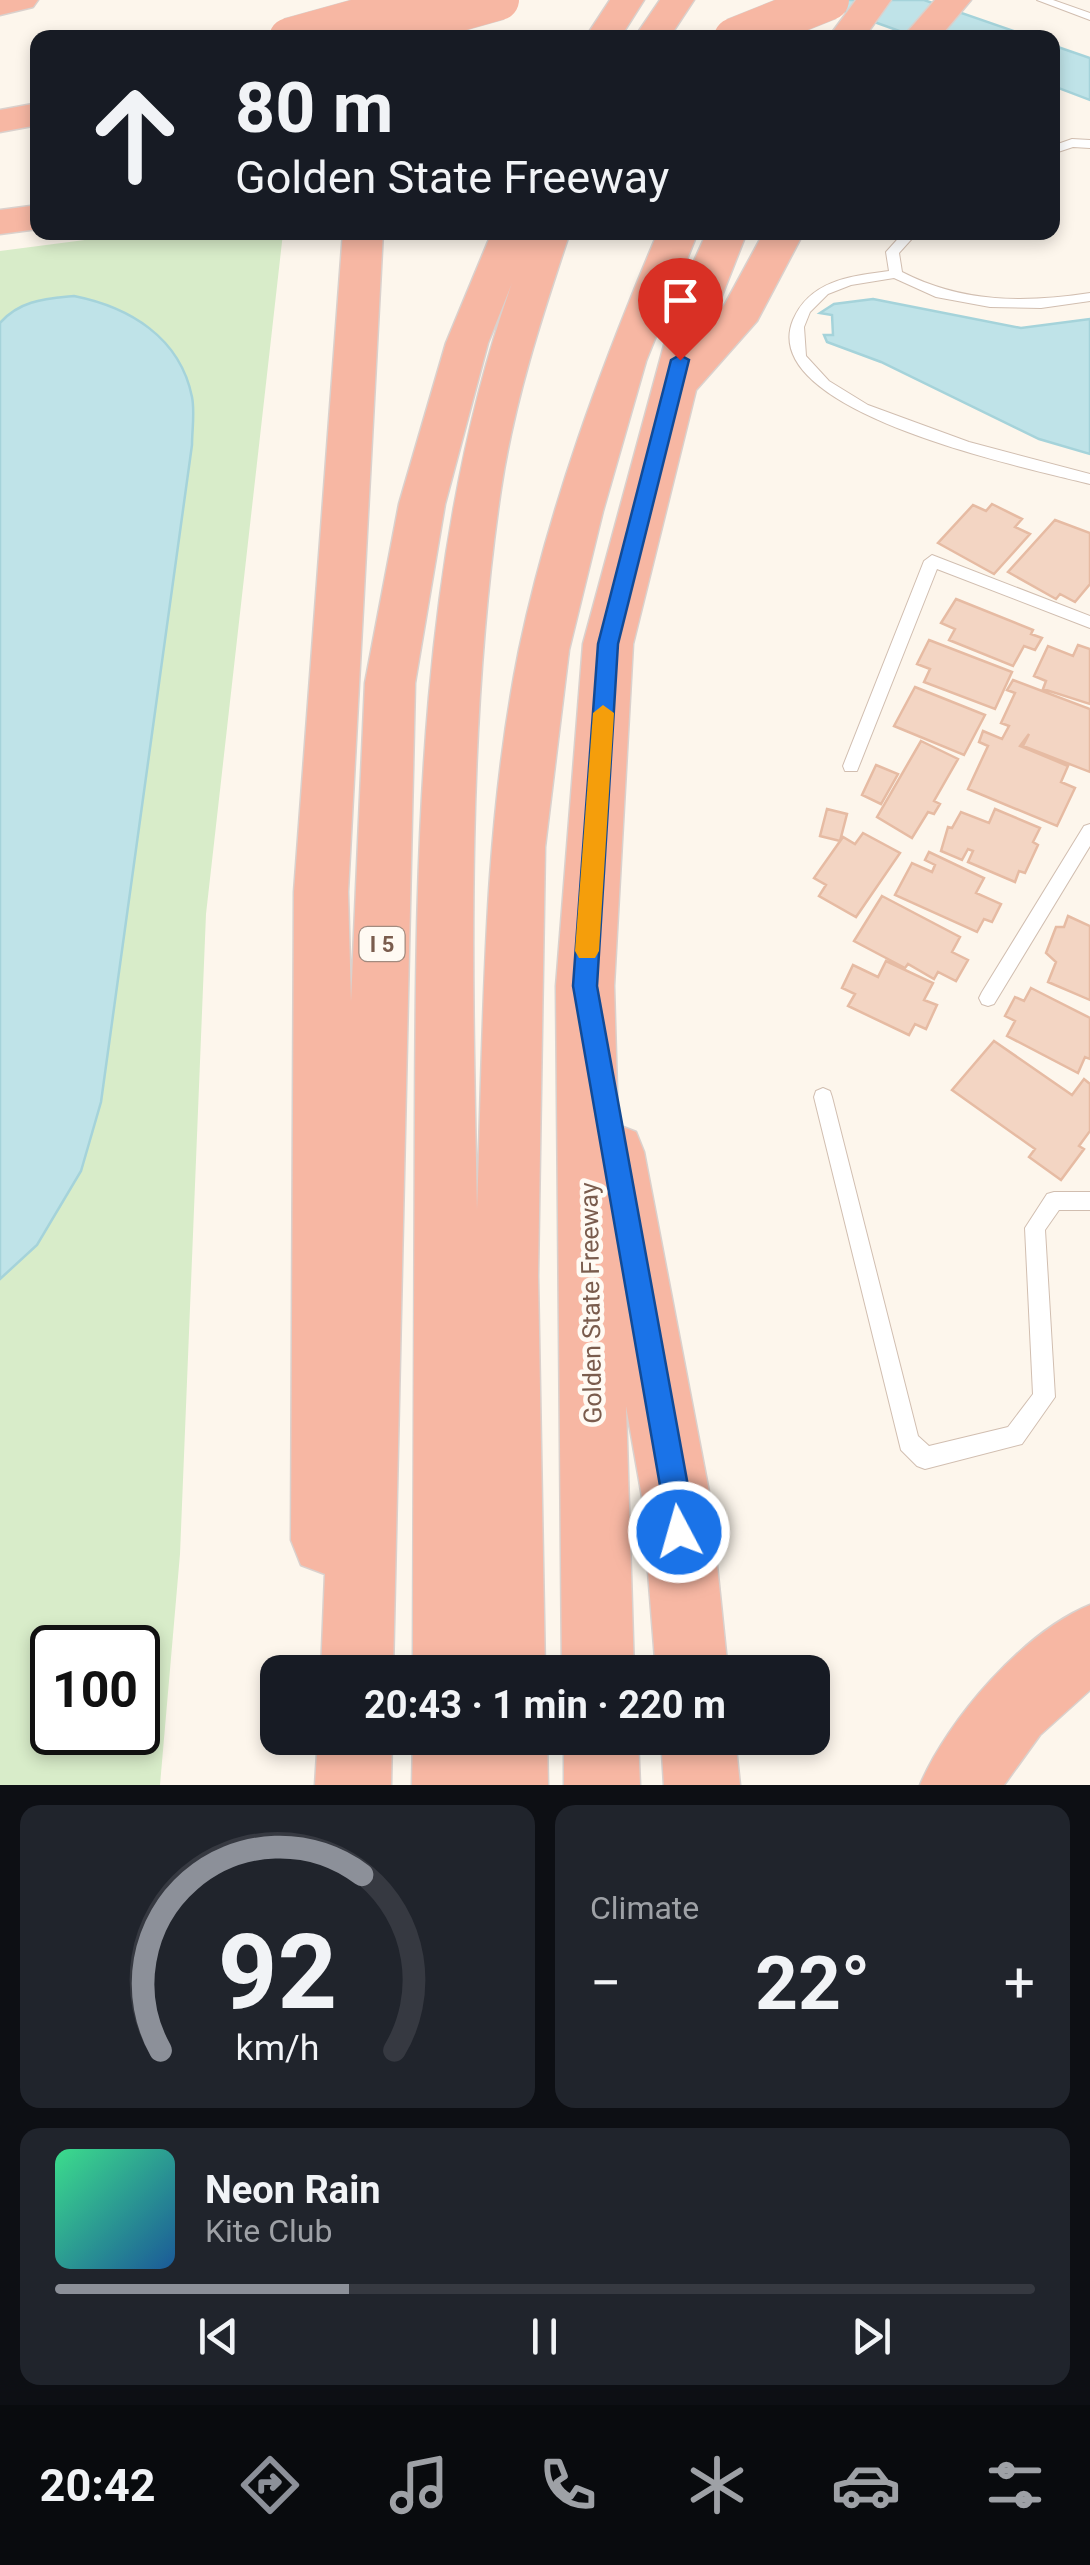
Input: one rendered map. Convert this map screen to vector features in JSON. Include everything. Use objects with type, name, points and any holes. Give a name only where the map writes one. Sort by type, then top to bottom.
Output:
[{"type":"highway","points":[[0,4],[21,0]]},
{"type":"highway","points":[[395,30],[408,0]]},
{"type":"highway","points":[[318,30],[426,0]]},
{"type":"highway","points":[[395,30],[498,0]]},
{"type":"highway","points":[[607,30],[628,0]]},
{"type":"highway","points":[[656,30],[677,0]]},
{"type":"highway","points":[[796,30],[822,0]]},
{"type":"highway","points":[[754,30],[830,0]]},
{"type":"highway","points":[[851,30],[874,0]]},
{"type":"highway","points":[[926,30],[954,0]]},
{"type":"highway","points":[[0,98],[30,92]]},
{"type":"highway","points":[[0,121],[30,115]]},
{"type":"highway","points":[[0,222],[30,218]]},
{"type":"highway","points":[[327,1655],[321,892],[362,240]]},
{"type":"highway","name":"I 5","points":[[358,1655],[390,683],[422,504],[467,343],[509,240]]},
{"type":"highway","points":[[449,1655],[444,992],[451,744],[478,488],[509,351],[547,240]]},
{"type":"highway","points":[[509,1655],[506,1276],[518,847],[544,650],[580,510],[625,361],[675,240]]},
{"type":"highway","name":"Golden State Freeway","points":[[598,1655],[585,986],[608,644],[671,390],[697,302],[724,240]]},
{"type":"highway","points":[[671,390],[742,311],[780,240]]},
{"type":"highway","points":[[585,986],[676,1497],[690,1655]]},
{"type":"highway","points":[[958,1785],[1014,1709],[1090,1641]]},
{"type":"highway","points":[[328,1755],[328,1785]]},
{"type":"highway","points":[[353,1785],[354,1755]]},
{"type":"highway","points":[[450,1755],[450,1785]]},
{"type":"highway","points":[[510,1755],[510,1785]]},
{"type":"highway","points":[[601,1755],[602,1785]]},
{"type":"highway","points":[[699,1755],[702,1785]]},
{"type":"lane","points":[[1043,0],[1090,16]]},
{"type":"lane","points":[[1060,147],[1090,144]]},
{"type":"lane","points":[[896,274],[892,252],[904,240]]},
{"type":"lane","points":[[1090,297],[1040,306],[980,301],[916,286],[896,274],[831,285],[812,296],[800,314],[793,338],[801,364],[834,395],[914,430],[1090,479]]},
{"type":"lane","points":[[851,766],[932,561],[1090,622]]},
{"type":"lane","points":[[988,998],[1090,831]]},
{"type":"lane","points":[[823,1098],[909,1442],[925,1458],[1014,1436],[1044,1397],[1034,1228],[1054,1201],[1090,1201]]},
{"type":"green space","points":[[85,240],[282,240],[206,914],[180,1554],[160,1785],[0,1785],[0,251]]},
{"type":"water","points":[[813,0],[924,0],[1011,30],[897,30]]},
{"type":"water","points":[[1060,48],[1090,58],[1090,100],[1060,89]]},
{"type":"water","points":[[74,296],[132,317],[149,328],[176,357],[192,397],[192,445],[101,1102],[81,1171],[37,1245],[0,1279],[0,323],[25,305]]},
{"type":"water","points":[[873,299],[1021,328],[1090,319],[1090,454],[1039,439],[881,362],[827,342],[824,335],[833,335],[832,315],[820,313],[834,304]]},
{"type":"building","points":[[992,504],[1022,519],[1015,527],[1030,534],[994,574],[938,543],[973,505],[986,511]]},
{"type":"building","points":[[1055,520],[1090,533],[1090,584],[1075,602],[1060,594],[1056,599],[1008,572]]},
{"type":"building","points":[[956,599],[1033,630],[1031,634],[1042,638],[1035,650],[1024,646],[1013,666],[949,640],[955,629],[941,623]]},
{"type":"building","points":[[929,640],[1012,672],[995,709],[924,682],[930,669],[917,664]]},
{"type":"building","points":[[1078,645],[1090,649],[1090,704],[1043,689],[1046,681],[1034,676],[1048,646],[1073,656]]},
{"type":"building","points":[[1013,680],[1090,709],[1090,772],[1023,746],[1029,734],[1020,746],[1068,766],[1061,782],[1075,788],[1057,826],[968,789],[988,746],[979,742],[983,731],[1002,739],[1009,726],[1001,723],[1015,693],[1007,690]]},
{"type":"building","points":[[915,687],[985,715],[964,755],[894,726]]},
{"type":"building","points":[[921,741],[958,759],[934,801],[940,804],[934,814],[928,812],[912,838],[877,817]]},
{"type":"building","points":[[876,765],[898,774],[881,804],[862,795]]},
{"type":"building","points":[[827,809],[847,814],[840,841],[820,836]]},
{"type":"building","points":[[995,809],[1040,828],[1033,842],[1038,845],[1025,873],[1019,871],[1015,882],[968,862],[973,851],[968,849],[962,860],[941,851],[948,827],[952,828],[961,812],[989,823]]},
{"type":"building","points":[[863,833],[900,853],[856,917],[819,896],[826,885],[814,878],[843,837],[855,844]]},
{"type":"building","points":[[929,852],[984,878],[976,893],[1001,904],[992,922],[984,919],[977,932],[895,895],[912,863],[932,872],[935,865],[925,860]]},
{"type":"building","points":[[882,896],[960,937],[952,952],[968,960],[956,981],[938,972],[934,979],[908,964],[905,968],[854,941]]},
{"type":"building","points":[[1068,916],[1090,926],[1090,1000],[1048,982],[1056,962],[1046,953],[1056,927],[1064,927]]},
{"type":"building","points":[[886,961],[933,983],[924,1000],[937,1005],[926,1029],[915,1024],[909,1035],[848,1006],[855,994],[842,988],[853,965],[878,977]]},
{"type":"building","points":[[1031,988],[1090,1018],[1090,1059],[1085,1057],[1078,1073],[1007,1036],[1015,1021],[1005,1016],[1015,997],[1024,1001]]},
{"type":"building","points":[[994,1041],[1072,1095],[1084,1079],[1090,1084],[1090,1131],[1079,1146],[1084,1149],[1061,1180],[1029,1157],[1035,1149],[952,1090]]},
{"type":"slow traffic","points":[[587,951],[603,713]]},
{"type":"route","points":[[679,1532],[585,986],[608,644],[680,360]]}]
